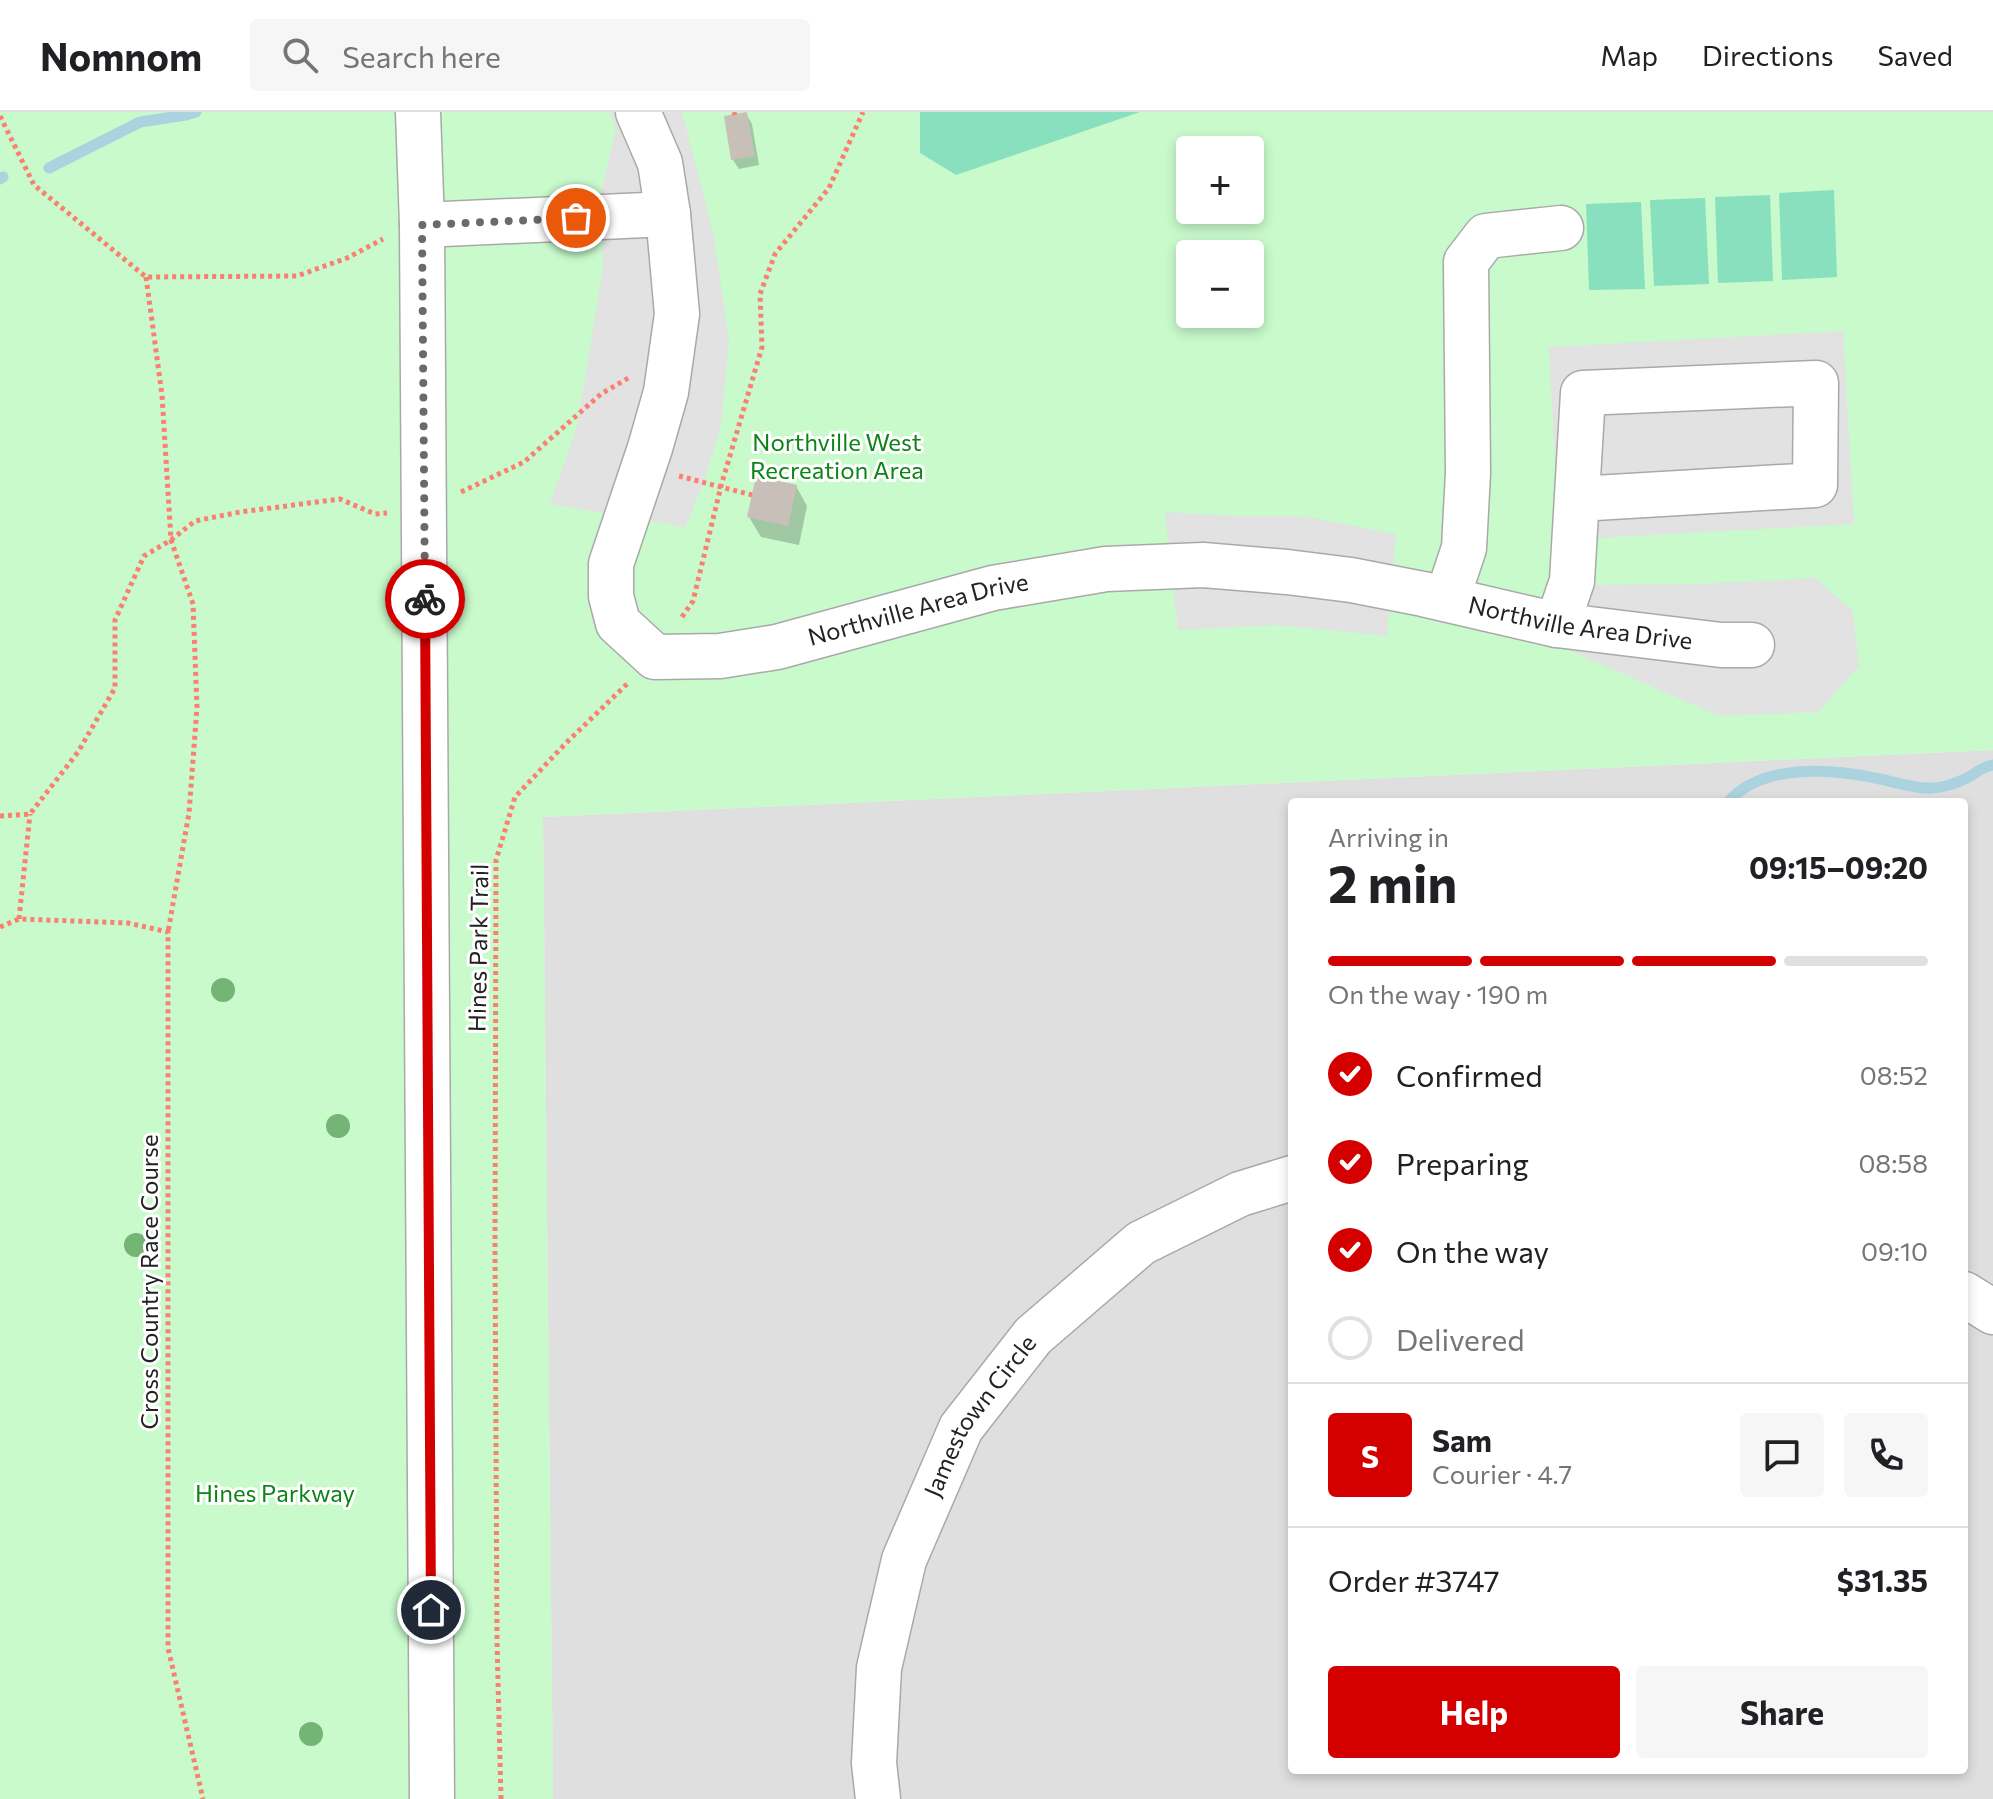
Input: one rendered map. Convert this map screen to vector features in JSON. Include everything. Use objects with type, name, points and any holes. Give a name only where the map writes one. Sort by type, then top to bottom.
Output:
[{"type":"street","points":[[418,112],[422,225],[432,1799]]},
{"type":"street","points":[[638,112],[660,163],[677,314],[666,392],[611,564],[611,596],[618,623],[655,657]]},
{"type":"street","points":[[422,225],[668,214]]},
{"type":"street","points":[[1447,599],[1464,548],[1468,473],[1466,262],[1486,236],[1561,228]]},
{"type":"street","points":[[1557,625],[1572,581],[1583,393],[1816,383],[1815,485],[1578,499]]},
{"type":"street","name":"Northville Area Drive","points":[[655,657],[720,656],[777,647],[993,588],[1106,569],[1203,565],[1351,580],[1557,625],[1721,645],[1752,645]]},
{"type":"street","name":"Jamestown Circle","points":[[878,1799],[874,1763],[879,1668],[904,1560],[961,1428],[1033,1336],[1141,1243],[1240,1194],[1288,1179]]},
{"type":"path","name":"Hines Park Trail","points":[[501,1799],[497,1641],[496,860],[515,797],[655,657],[693,601],[721,486],[762,347],[760,294],[775,254],[829,188],[863,112]]},
{"type":"path","points":[[0,116],[34,185],[146,277],[297,276],[347,258],[393,234],[422,225]]},
{"type":"path","name":"Cross Country Race Course","points":[[146,277],[162,395],[171,540],[193,604],[197,707],[189,813],[168,932],[168,1648],[203,1799]]},
{"type":"path","points":[[19,919],[30,814],[78,752],[115,688],[115,620],[144,556],[195,521],[240,512],[340,499],[375,514],[424,510],[524,462],[601,394],[672,351]]},
{"type":"path","points":[[643,467],[752,495]]},
{"type":"path","points":[[0,816],[30,814]]},
{"type":"path","points":[[0,927],[19,919],[128,923],[168,932]]},
{"type":"shaded area","points":[[610,112],[682,112],[714,237],[729,340],[721,425],[704,482],[685,527],[550,504],[577,427],[603,269],[602,188],[616,128]]},
{"type":"shaded area","points":[[1843,331],[1854,524],[1559,540],[1549,347]]},
{"type":"shaded area","points":[[1165,512],[1302,516],[1396,534],[1387,636],[1276,625],[1178,630]]},
{"type":"shaded area","points":[[1815,578],[1853,611],[1859,666],[1818,712],[1719,716],[1566,649],[1567,604],[1596,585]]},
{"type":"shaded area","points":[[1993,750],[1993,1799],[553,1799],[543,817]]},
{"type":"green space","points":[[0,112],[1993,112],[1993,750],[543,817],[553,1799],[0,1799]]},
{"type":"green space","points":[[920,112],[1140,112],[956,175],[920,153]]},
{"type":"green space","points":[[1834,190],[1837,277],[1782,280],[1779,193]]},
{"type":"green space","points":[[1770,195],[1773,281],[1718,283],[1715,197]]},
{"type":"green space","points":[[1705,198],[1709,284],[1654,286],[1650,200]]},
{"type":"green space","points":[[1641,202],[1645,289],[1589,290],[1586,204]]},
{"type":"building","points":[[747,112],[755,156],[731,160],[724,116]]},
{"type":"building","points":[[756,476],[797,485],[788,526],[747,517]]},
{"type":"waterway","points":[[49,168],[140,122],[196,112]]},
{"type":"waterway","points":[[1733,798],[1759,781],[1797,772],[1837,772],[1930,788],[1953,784],[1993,765]]},
{"type":"way so far","points":[[425,599],[422,225],[576,218]]},
{"type":"route","points":[[425,599],[431,1610]]},
{"type":"park label","name":"Northville West Recreation Area","points":[[837,457]]},
{"type":"park label","name":"Hines Parkway","points":[[275,1494]]}]
